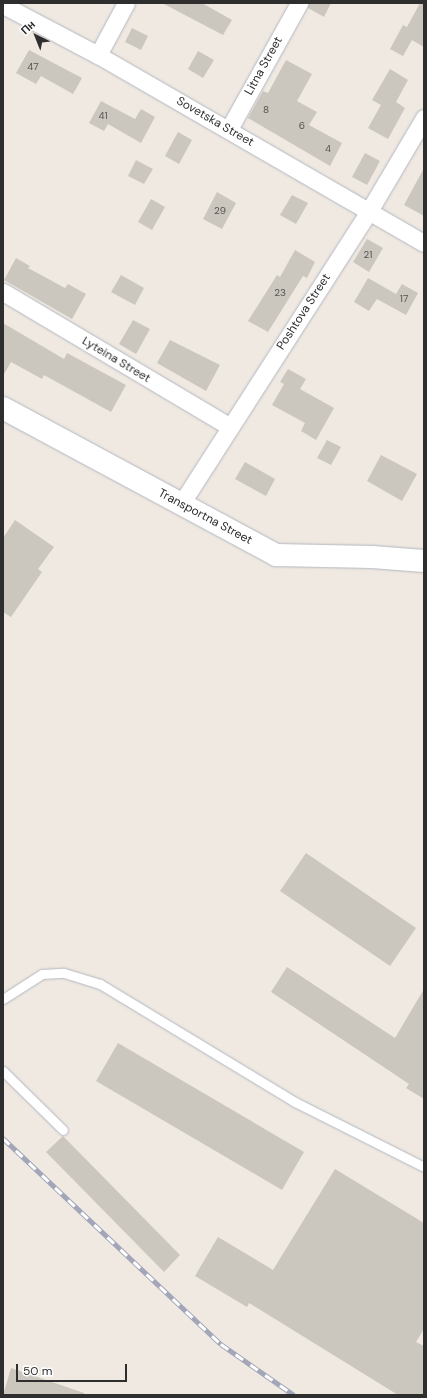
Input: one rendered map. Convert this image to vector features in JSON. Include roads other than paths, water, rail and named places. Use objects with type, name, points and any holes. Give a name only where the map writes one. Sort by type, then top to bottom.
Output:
[{"type":"street","points":[[98,56],[126,3]]},
{"type":"street","name":"Litna Street","points":[[229,129],[299,3]]},
{"type":"street","name":"Sovetska Street","points":[[3,5],[229,129],[424,243]]},
{"type":"street","name":"Poshtova Street","points":[[181,504],[369,211],[424,118]]},
{"type":"street","name":"Lyteina Street","points":[[3,292],[230,427]]},
{"type":"street","name":"Transportna Street","points":[[3,408],[276,555],[372,557],[424,561]]},
{"type":"lane","points":[[3,999],[42,974],[64,972],[100,984],[295,1102],[424,1167]]},
{"type":"lane","points":[[3,1072],[63,1130]]},
{"type":"railway","points":[[3,1138],[221,1344],[294,1395]]}]
